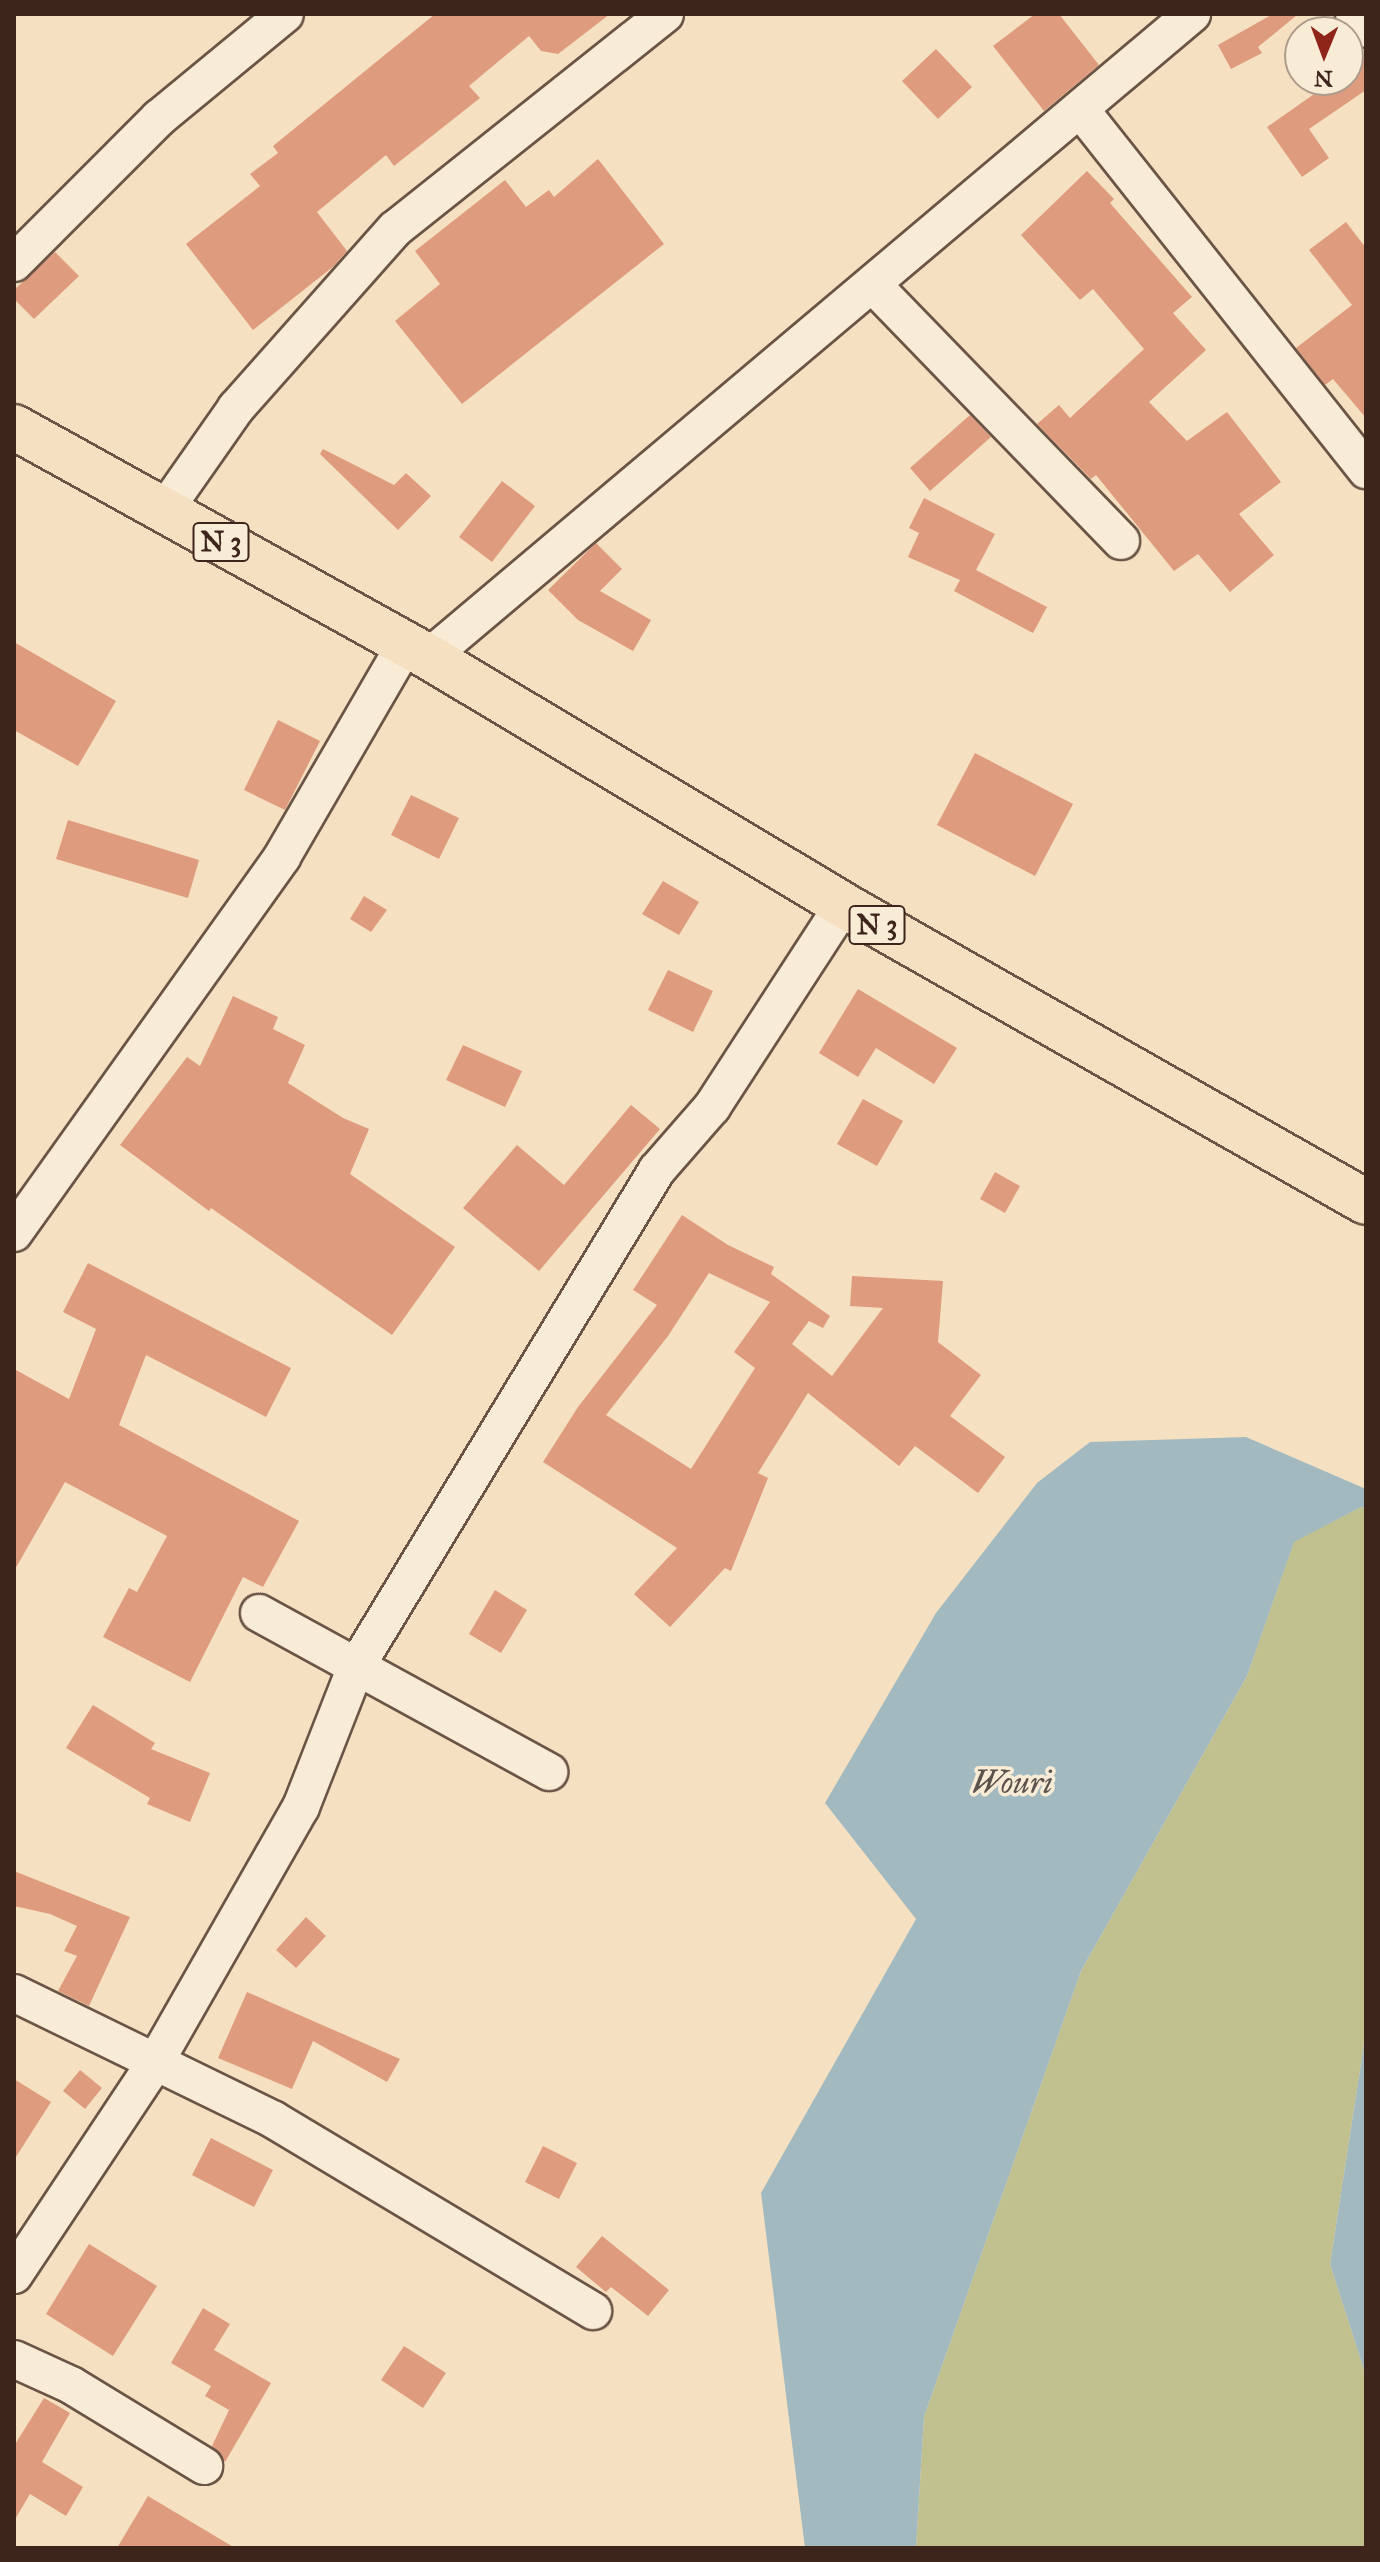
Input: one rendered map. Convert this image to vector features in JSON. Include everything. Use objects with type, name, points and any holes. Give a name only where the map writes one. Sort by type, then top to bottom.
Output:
[{"type":"highway","name":"N 3","points":[[14,427],[417,651],[843,905],[1366,1202]]},
{"type":"street","points":[[14,263],[159,118],[285,14]]},
{"type":"street","points":[[164,511],[236,408],[395,229],[665,14]]},
{"type":"street","points":[[14,1233],[282,857],[417,651],[874,286],[1192,14]]},
{"type":"street","points":[[1354,14],[1366,29]]},
{"type":"street","points":[[1080,109],[1366,470]]},
{"type":"street","points":[[874,286],[1121,541]]},
{"type":"street","points":[[14,2275],[156,2061],[301,1807],[356,1667],[657,1170],[712,1107],[843,905]]},
{"type":"street","points":[[259,1613],[549,1772]]},
{"type":"street","points":[[14,1993],[156,2061],[335,2155],[363,2176],[456,2227],[593,2311]]},
{"type":"street","points":[[14,2359],[71,2385],[204,2466]]},
{"type":"green space","points":[[1361,1507],[1366,1508],[1366,2031],[1330,2264],[1364,2370],[1366,2548],[916,2548],[924,2417],[1081,1971],[1247,1676],[1294,1541]]},
{"type":"water","name":"Wouri","points":[[1246,1437],[1366,1489],[1366,1508],[1361,1507],[1294,1542],[1247,1676],[1081,1971],[924,2417],[916,2548],[805,2548],[761,2193],[916,1919],[825,1803],[936,1613],[1037,1483],[1090,1442]]},
{"type":"water","points":[[1366,2031],[1366,2392],[1364,2370],[1330,2264]]},
{"type":"building","points":[[435,14],[610,14],[558,54],[541,51],[529,36],[469,86],[480,98],[394,166],[386,155],[317,212],[347,251],[334,266],[253,330],[186,244],[260,186],[250,174],[278,153],[273,146]]},
{"type":"building","points":[[1035,14],[1059,14],[1099,65],[1044,111],[993,46]]},
{"type":"building","points":[[1273,14],[1297,15],[1284,16],[1284,26],[1258,47],[1262,53],[1231,69],[1218,45]]},
{"type":"building","points":[[936,49],[972,87],[938,119],[902,81]]},
{"type":"building","points":[[1366,58],[1364,91],[1364,59]]},
{"type":"building","points":[[1311,96],[1357,96],[1309,129],[1329,158],[1302,177],[1267,127]]},
{"type":"building","points":[[598,159],[664,244],[462,404],[395,321],[440,284],[415,251],[505,180],[526,207],[549,190],[554,197]]},
{"type":"building","points":[[1087,171],[1114,199],[1110,203],[1192,297],[1173,313],[1206,350],[1149,402],[1187,441],[1227,412],[1281,482],[1239,514],[1274,555],[1230,592],[1198,554],[1174,571],[1096,475],[1091,479],[1037,424],[1059,405],[1070,418],[1144,349],[1093,289],[1080,300],[1021,235]]},
{"type":"building","points":[[1346,222],[1366,248],[1366,418],[1333,379],[1325,385],[1296,348],[1352,305],[1309,250]]},
{"type":"building","points":[[55,252],[79,276],[34,319],[14,299],[14,290]]},
{"type":"building","points":[[970,415],[991,437],[930,491],[910,468]]},
{"type":"building","points":[[323,449],[394,485],[406,473],[431,496],[398,530],[320,454]]},
{"type":"building","points":[[502,481],[535,506],[492,562],[459,537]]},
{"type":"building","points":[[924,498],[995,534],[976,570],[1047,607],[1033,633],[954,591],[960,580],[908,557],[919,533],[909,528]]},
{"type":"building","points":[[596,543],[622,569],[600,591],[651,620],[633,651],[578,620],[548,590]]},
{"type":"building","points":[[14,642],[116,701],[78,766],[14,730]]},
{"type":"building","points":[[278,720],[320,741],[285,810],[244,790]]},
{"type":"building","points":[[975,753],[1073,804],[1035,876],[937,825]]},
{"type":"building","points":[[411,795],[459,818],[439,859],[391,835]]},
{"type":"building","points":[[68,820],[199,860],[188,898],[56,859]]},
{"type":"building","points":[[663,881],[699,902],[679,935],[642,914]]},
{"type":"building","points":[[364,896],[387,910],[371,932],[350,919]]},
{"type":"building","points":[[668,970],[713,991],[693,1032],[648,1010]]},
{"type":"building","points":[[858,989],[957,1048],[934,1084],[876,1048],[858,1077],[819,1053]]},
{"type":"building","points":[[233,996],[278,1017],[273,1029],[305,1045],[288,1083],[343,1118],[369,1129],[350,1174],[455,1247],[392,1335],[211,1208],[209,1211],[120,1145],[187,1057],[200,1066]]},
{"type":"building","points":[[463,1045],[522,1071],[505,1107],[446,1080]]},
{"type":"building","points":[[863,1099],[903,1121],[877,1166],[837,1144]]},
{"type":"building","points":[[631,1105],[660,1129],[539,1271],[463,1208],[517,1145],[564,1185]]},
{"type":"building","points":[[995,1172],[1020,1186],[1005,1213],[980,1199]]},
{"type":"building","points":[[682,1215],[728,1245],[774,1267],[771,1274],[830,1316],[823,1328],[809,1321],[792,1344],[832,1376],[883,1308],[850,1306],[852,1276],[943,1281],[938,1342],[981,1375],[950,1416],[1005,1457],[978,1493],[915,1446],[899,1466],[808,1393],[758,1473],[768,1478],[731,1571],[725,1568],[670,1627],[634,1594],[677,1548],[543,1462],[578,1407],[657,1305],[633,1290]],"holes":[[[709,1273],[770,1302],[734,1352],[755,1368],[691,1469],[606,1415],[668,1336]]]},
{"type":"building","points":[[88,1263],[291,1368],[266,1417],[146,1355],[119,1425],[299,1521],[263,1587],[243,1577],[190,1682],[103,1637],[129,1588],[137,1592],[167,1536],[65,1482],[14,1571],[14,1369],[69,1399],[96,1329],[63,1312]]},
{"type":"building","points":[[495,1590],[527,1610],[501,1653],[469,1634]]},
{"type":"building","points":[[93,1705],[155,1743],[151,1749],[210,1773],[190,1822],[147,1804],[150,1798],[66,1748]]},
{"type":"building","points":[[14,1871],[130,1917],[89,2006],[58,1991],[77,1956],[64,1951],[77,1926],[50,1914],[14,1906]]},
{"type":"building","points":[[306,1917],[326,1936],[296,1968],[276,1950]]},
{"type":"building","points":[[247,1992],[400,2059],[387,2082],[313,2041],[292,2089],[218,2058]]},
{"type":"building","points":[[80,2070],[102,2088],[85,2109],[63,2091]]},
{"type":"building","points":[[14,2079],[51,2102],[14,2160]]},
{"type":"building","points":[[211,2138],[273,2170],[254,2207],[192,2175]]},
{"type":"building","points":[[543,2146],[577,2163],[559,2199],[525,2182]]},
{"type":"building","points":[[602,2236],[669,2290],[648,2316],[611,2287],[606,2292],[576,2267]]},
{"type":"building","points":[[89,2244],[157,2286],[113,2356],[46,2314]]},
{"type":"building","points":[[203,2308],[230,2324],[214,2350],[271,2383],[225,2462],[212,2446],[229,2410],[205,2396],[211,2386],[171,2363]]},
{"type":"building","points":[[404,2346],[446,2373],[423,2408],[381,2380]]},
{"type":"building","points":[[44,2398],[70,2413],[42,2462],[83,2487],[66,2516],[30,2494],[14,2521],[14,2446]]},
{"type":"building","points":[[148,2496],[235,2548],[117,2548]]}]
